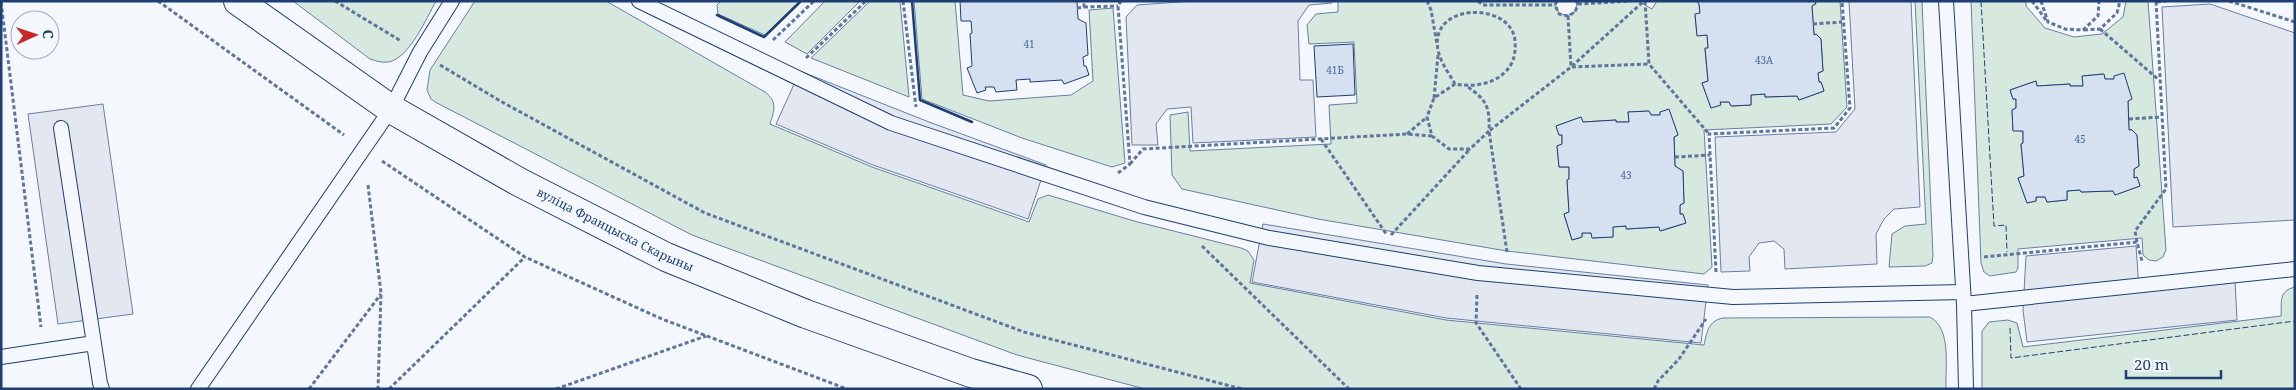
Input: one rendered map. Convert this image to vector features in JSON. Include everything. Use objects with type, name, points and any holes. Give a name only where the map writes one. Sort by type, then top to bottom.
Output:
[{"type":"main road","name":"вуліца Францыска Скарыны","points":[[238,1],[391,109],[519,182],[666,257],[806,314],[971,373],[1028,389]]},
{"type":"lane","points":[[198,389],[391,109],[420,52],[452,1]]},
{"type":"lane","points":[[639,1],[891,123],[1144,207],[1269,238],[1478,274],[1733,297],[1964,298],[2295,269]]},
{"type":"lane","points":[[1946,1],[1964,298],[1966,389]]},
{"type":"lane","points":[[61,128],[102,389]]},
{"type":"lane","points":[[1,357],[94,343]]},
{"type":"path","points":[[158,1],[364,149],[525,257],[662,319],[848,389]]},
{"type":"path","points":[[335,1],[502,102],[705,214],[1024,332],[1242,389]]},
{"type":"path","points":[[769,44],[814,1]]},
{"type":"path","points":[[813,63],[804,60],[866,1]]},
{"type":"path","points":[[903,1],[916,108]]},
{"type":"path","points":[[1084,1],[1084,7]]},
{"type":"path","points":[[1121,1],[1118,6],[1130,164]]},
{"type":"path","points":[[1427,1],[1431,10],[1438,54],[1456,84]]},
{"type":"path","points":[[1434,98],[1456,84],[1466,86],[1487,83],[1505,73],[1516,54],[1515,32],[1503,14],[1478,1]]},
{"type":"path","points":[[1474,6],[1556,3],[1559,14],[1568,16],[1575,12],[1577,3],[1632,1]]},
{"type":"path","points":[[1644,1],[1649,64],[1709,134],[1716,295],[1708,315],[1679,359],[1658,381],[1654,389]]},
{"type":"path","points":[[1389,237],[1489,131],[1571,67],[1644,1]]},
{"type":"path","points":[[1709,134],[1834,128],[1850,108],[1842,22],[1842,1]]},
{"type":"path","points":[[2032,1],[2048,22],[2065,29],[2083,30],[2100,29],[2117,13],[2120,1]]},
{"type":"path","points":[[2041,1],[2048,22]]},
{"type":"path","points":[[2083,30],[2098,16],[2099,1]]},
{"type":"path","points":[[2144,267],[2135,231],[2166,189],[2156,2],[2167,1]]},
{"type":"path","points":[[2229,1],[2295,22]]},
{"type":"path","points":[[1,2],[44,351]]},
{"type":"path","points":[[1077,8],[1118,6]]},
{"type":"path","points":[[1407,134],[1427,117],[1434,98],[1438,34],[1448,17],[1456,12]]},
{"type":"path","points":[[1568,16],[1571,67]]},
{"type":"path","points":[[1813,24],[1842,22]]},
{"type":"path","points":[[2100,29],[2159,80]]},
{"type":"path","points":[[1571,67],[1649,64]]},
{"type":"path","points":[[1466,86],[1479,94],[1490,111],[1489,131],[1508,258]]},
{"type":"path","points":[[907,104],[925,111]]},
{"type":"path","points":[[1427,117],[1432,136]]},
{"type":"path","points":[[2129,120],[2161,117]]},
{"type":"path","points":[[1120,179],[1112,176],[1130,164],[1143,149],[1407,134],[1432,136],[1449,149],[1470,149]]},
{"type":"path","points":[[1321,139],[1389,237]]},
{"type":"path","points":[[364,149],[381,293],[378,389]]},
{"type":"path","points":[[1675,157],[1710,155]]},
{"type":"path","points":[[1380,236],[1398,239]]},
{"type":"path","points":[[1962,264],[1975,258],[2137,242]]},
{"type":"path","points":[[1198,243],[1350,389]]},
{"type":"path","points":[[389,389],[525,257]]},
{"type":"path","points":[[309,389],[381,293]]},
{"type":"path","points":[[1476,323],[1520,389]]},
{"type":"path","points":[[556,389],[707,336]]},
{"type":"shaded area","points":[[293,1],[436,1],[417,36],[404,53],[397,59],[389,62],[379,62],[370,59]]},
{"type":"shaded area","points":[[475,1],[606,1],[765,92],[772,99],[774,107],[770,124],[872,167],[1029,222],[1038,199],[1048,195],[1134,221],[1241,248],[1248,251],[1254,260],[1250,283],[1446,320],[1704,345],[1711,324],[1723,318],[1930,317],[1942,330],[1944,339],[1946,349],[1946,389],[1145,389],[1017,355],[692,235],[437,103],[431,99],[427,90],[430,70]]},
{"type":"shaded area","points":[[721,1],[800,1],[765,35],[718,14],[717,5]]},
{"type":"shaded area","points":[[825,1],[860,1],[807,54],[785,42]]},
{"type":"shaded area","points":[[870,1],[900,1],[909,97],[811,58]]},
{"type":"shaded area","points":[[914,1],[955,1],[963,95],[989,101],[1071,95],[1093,81],[1089,10],[1113,8],[1125,163],[1112,167],[1022,138],[922,99]]},
{"type":"shaded area","points":[[1193,1],[1332,1],[1332,3],[1309,5],[1298,21],[1300,80],[1313,80],[1316,137],[1193,143],[1191,107],[1167,109],[1156,124],[1158,145],[1132,145],[1126,17],[1137,5]]},
{"type":"shaded area","points":[[1338,1],[1557,1],[1555,5],[1559,13],[1567,16],[1575,12],[1576,1],[1638,1],[1652,9],[1657,1],[1696,1],[1699,4],[1700,13],[1695,15],[1697,35],[1707,35],[1708,48],[1705,49],[1708,81],[1702,83],[1711,108],[1720,105],[1720,102],[1729,102],[1731,106],[1751,105],[1751,95],[1765,94],[1765,97],[1797,96],[1799,100],[1824,91],[1821,82],[1819,82],[1818,73],[1823,71],[1821,39],[1814,35],[1812,6],[1816,4],[1815,1],[1840,1],[1847,107],[1831,124],[1704,130],[1712,267],[1704,274],[1507,251],[1318,219],[1182,189],[1172,175],[1170,115],[1188,112],[1190,151],[1331,144],[1329,105],[1357,103],[1354,42],[1309,44],[1307,25],[1316,14],[1338,12]],"holes":[[[1669,110],[1678,135],[1674,137],[1675,166],[1683,171],[1684,203],[1680,205],[1680,214],[1683,214],[1686,223],[1661,231],[1659,227],[1627,229],[1626,226],[1613,227],[1613,237],[1593,238],[1591,233],[1582,233],[1582,237],[1572,240],[1564,214],[1569,212],[1567,180],[1569,179],[1569,167],[1559,167],[1557,146],[1562,144],[1562,135],[1559,135],[1556,126],[1581,117],[1583,122],[1616,120],[1616,122],[1629,122],[1628,112],[1649,111],[1651,115],[1660,115],[1660,112]]]},
{"type":"shaded area","points":[[1849,1],[1911,1],[1920,207],[1894,209],[1884,219],[1876,234],[1877,264],[1785,269],[1784,249],[1774,241],[1759,243],[1749,257],[1750,271],[1721,272],[1715,137],[1836,132],[1855,109]]},
{"type":"shaded area","points":[[1915,1],[1922,1],[1933,256],[1932,263],[1925,266],[1889,267],[1892,234],[1905,226],[1926,224]]},
{"type":"shaded area","points":[[1971,1],[2026,1],[2026,6],[2045,28],[2074,37],[2102,34],[2123,17],[2126,1],[2148,1],[2166,250],[2163,257],[2156,261],[2149,260],[2143,255],[2142,238],[2018,249],[2018,268],[2016,272],[1990,276],[1984,272],[1981,263]],"holes":[[[2103,74],[2105,79],[2114,79],[2128,101],[2129,130],[2132,130],[2137,135],[2139,166],[2134,169],[2134,178],[2137,177],[2140,186],[2115,195],[2113,191],[2067,191],[2067,200],[2047,202],[2045,197],[2036,197],[2036,201],[2027,203],[2018,178],[2024,176],[2021,144],[2023,143],[2023,131],[2013,130],[2012,110],[2016,108],[2016,99],[2013,99],[2010,90],[2036,81],[2037,86],[2070,84],[2070,86],[2083,86],[2083,76]]]},
{"type":"shaded area","points":[[2210,4],[2295,33],[2295,220],[2173,227],[2162,7]]},
{"type":"shaded area","points":[[800,71],[929,122],[1046,165],[1028,219],[873,165],[776,124]]},
{"type":"shaded area","points":[[103,104],[133,314],[58,324],[28,114]]},
{"type":"shaded area","points":[[1263,224],[1506,264],[1708,285],[1701,343],[1446,318],[1252,282]]},
{"type":"shaded area","points":[[2136,246],[2139,288],[2235,281],[2237,320],[2027,342],[2023,310],[2026,256]]},
{"type":"shaded area","points":[[2295,287],[2295,389],[1982,389],[1982,331],[1989,322],[2008,320],[2017,323],[2023,347],[2281,316],[2283,294]]},
{"type":"building","points":[[960,1],[1077,1],[1078,19],[1086,23],[1088,55],[1083,57],[1084,66],[1086,66],[1089,75],[1064,84],[1062,80],[1030,82],[1030,79],[1016,80],[1017,90],[996,92],[994,87],[985,87],[986,90],[977,93],[967,68],[972,66],[971,21],[961,21]]},
{"type":"building","points":[[1696,1],[1815,1],[1816,3],[1812,6],[1814,35],[1816,34],[1821,39],[1823,71],[1818,73],[1819,82],[1821,82],[1824,91],[1799,100],[1797,96],[1765,97],[1765,94],[1751,95],[1751,105],[1731,106],[1729,102],[1720,102],[1721,105],[1711,108],[1702,83],[1708,81],[1705,48],[1708,48],[1707,35],[1697,36],[1695,14],[1700,13],[1699,4]]},
{"type":"building","points":[[1353,44],[1355,95],[1317,97],[1314,46]]},
{"type":"building","points":[[2124,73],[2132,99],[2128,101],[2129,130],[2132,130],[2137,135],[2139,166],[2134,169],[2134,178],[2137,177],[2140,186],[2115,195],[2113,191],[2067,191],[2067,200],[2047,202],[2045,197],[2036,197],[2036,201],[2027,203],[2018,178],[2024,176],[2021,144],[2023,143],[2023,131],[2013,131],[2012,110],[2016,108],[2016,99],[2013,99],[2010,90],[2036,81],[2037,86],[2070,84],[2070,86],[2083,86],[2082,76],[2104,74],[2105,79],[2114,79],[2114,76]]},
{"type":"building","points":[[1669,109],[1678,135],[1674,137],[1675,166],[1683,171],[1684,203],[1680,205],[1680,214],[1683,214],[1686,223],[1660,231],[1659,227],[1626,229],[1626,226],[1613,227],[1613,237],[1592,238],[1591,233],[1582,233],[1582,237],[1572,240],[1564,214],[1569,212],[1567,180],[1569,179],[1569,167],[1559,167],[1557,146],[1562,144],[1562,135],[1559,135],[1556,126],[1581,117],[1583,122],[1616,120],[1616,122],[1629,122],[1628,112],[1649,111],[1651,115],[1660,115],[1660,112]]},
{"type":"fence","points":[[1981,1],[1994,226],[2006,225],[2007,252]]},
{"type":"fence","points":[[2010,328],[2011,358],[2295,321]]},
{"type":"wall","points":[[717,15],[764,37],[801,1]]},
{"type":"wall","points":[[912,1],[920,100],[972,122]]}]
